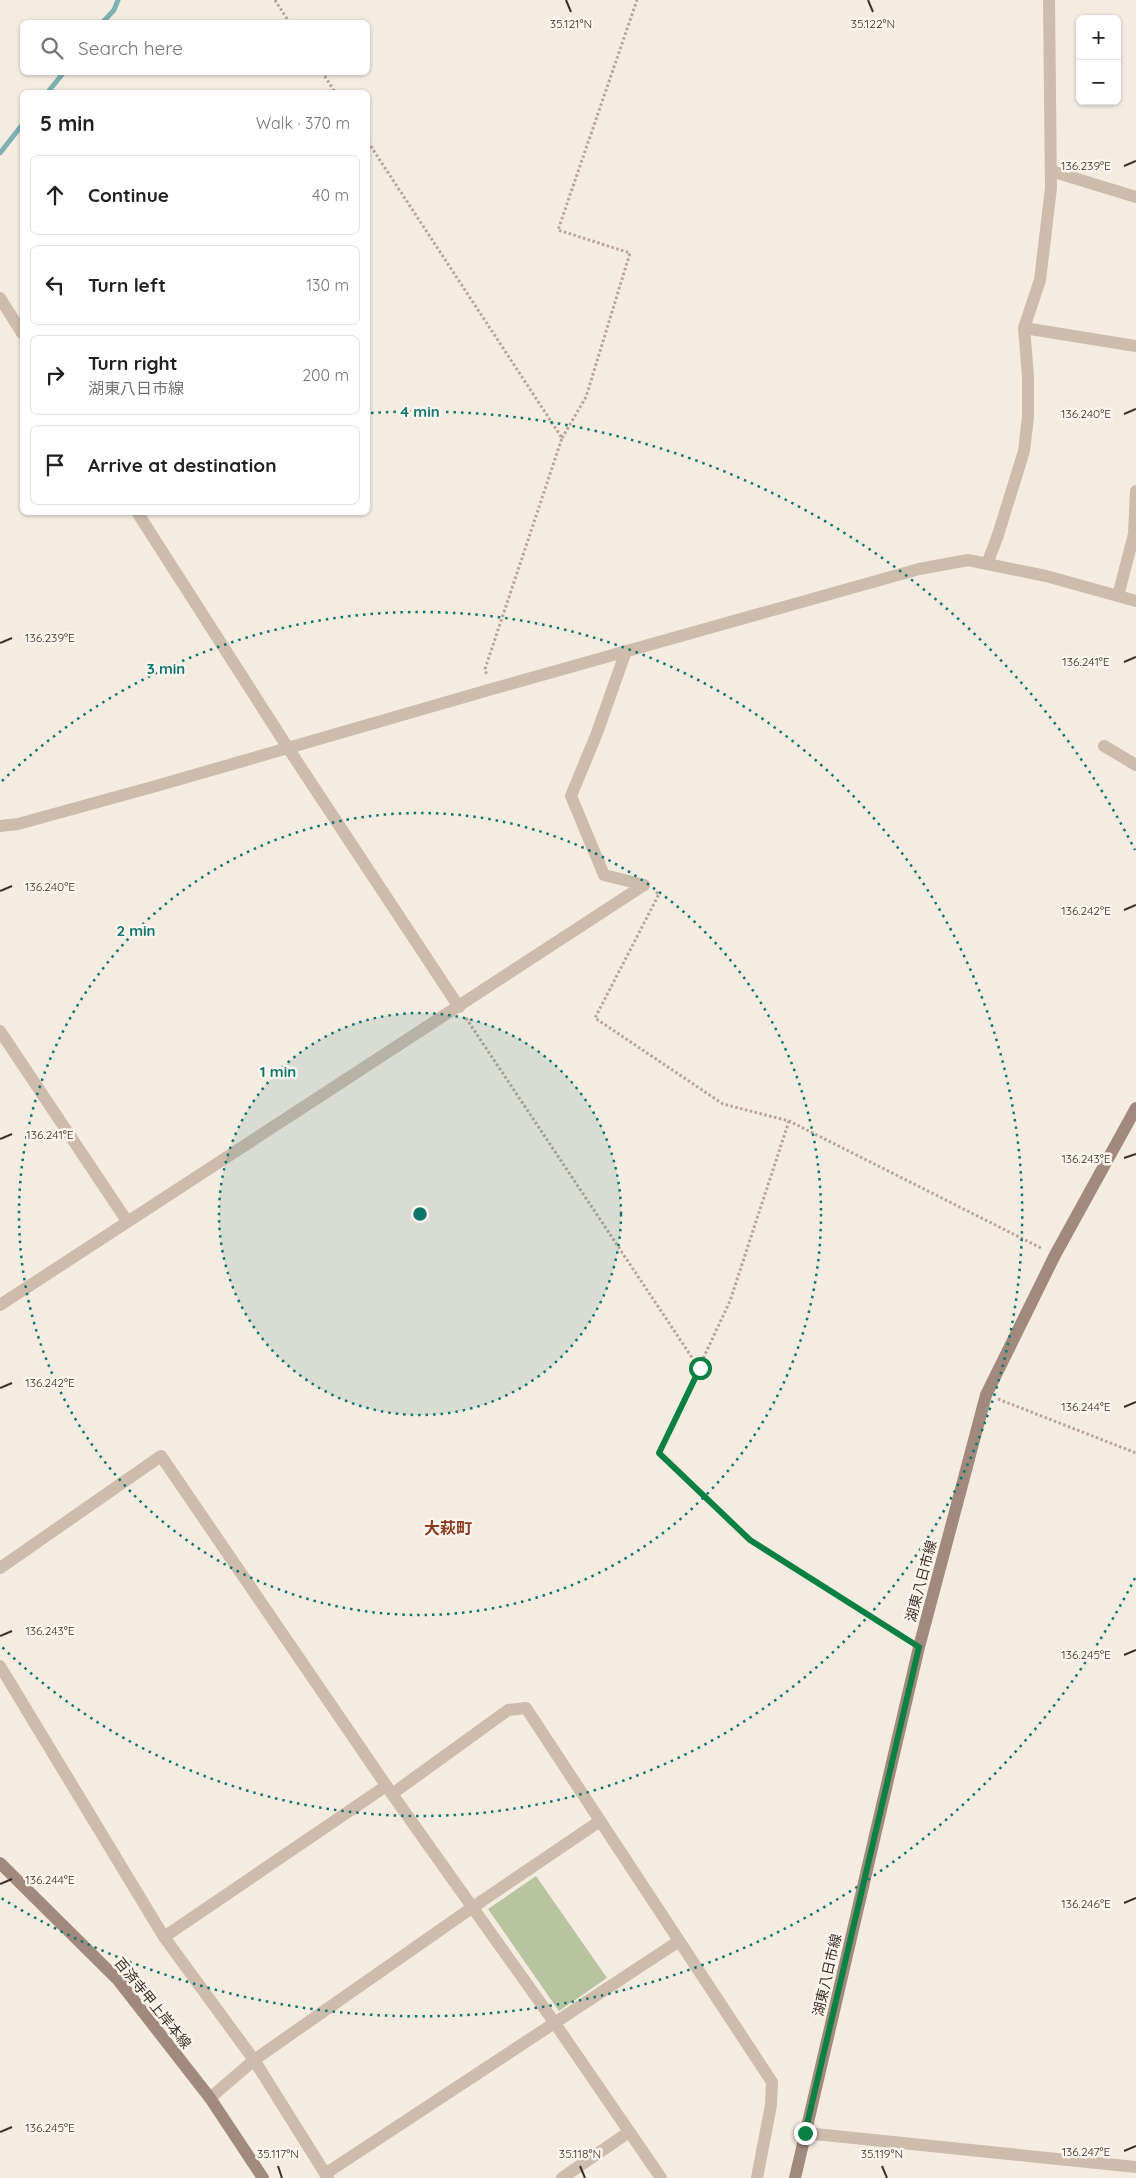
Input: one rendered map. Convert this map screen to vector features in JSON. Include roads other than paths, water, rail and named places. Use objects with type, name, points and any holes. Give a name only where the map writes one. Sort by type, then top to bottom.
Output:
[{"type":"main road","name":"湖東八日市線","points":[[795,2178],[919,1647],[986,1395],[1055,1255],[1136,1108]]},
{"type":"main road","name":"百済寺甲上岸本線","points":[[0,1863],[118,1980],[210,2098],[263,2178]]},
{"type":"street","points":[[987,564],[1024,451],[1028,417],[1028,376],[1024,328],[1040,280],[1051,188],[1050,0]]},
{"type":"street","points":[[1050,171],[1136,197]]},
{"type":"street","points":[[0,298],[20,330]]},
{"type":"street","points":[[1024,328],[1136,346]]},
{"type":"street","points":[[1118,596],[1134,534],[1136,491]]},
{"type":"street","points":[[139,515],[288,748],[459,1008]]},
{"type":"street","points":[[0,826],[18,824],[919,568],[968,560],[1046,576],[1136,601]]},
{"type":"street","points":[[0,1305],[127,1221],[459,1008],[644,885],[604,875],[571,796],[597,733],[626,651]]},
{"type":"street","points":[[1104,746],[1136,765]]},
{"type":"street","points":[[0,1031],[127,1221]]},
{"type":"street","points":[[0,1568],[161,1456],[389,1790],[554,2022],[661,2178]]},
{"type":"street","points":[[0,1666],[164,1937],[254,2060],[326,2176],[554,2022],[679,1941]]},
{"type":"street","points":[[164,1937],[508,1710],[526,1708],[772,2082],[771,2105],[757,2178]]},
{"type":"street","points":[[210,2098],[254,2060],[600,1821]]},
{"type":"street","points":[[562,2178],[630,2132]]},
{"type":"street","points":[[805,2133],[1136,2166]]},
{"type":"waterway","points":[[105,20],[114,10],[118,0]]},
{"type":"waterway","points":[[50,90],[62,75]]},
{"type":"waterway","points":[[0,153],[20,128]]},
{"type":"district","name":"大萩町","points":[[448,1528]]}]
